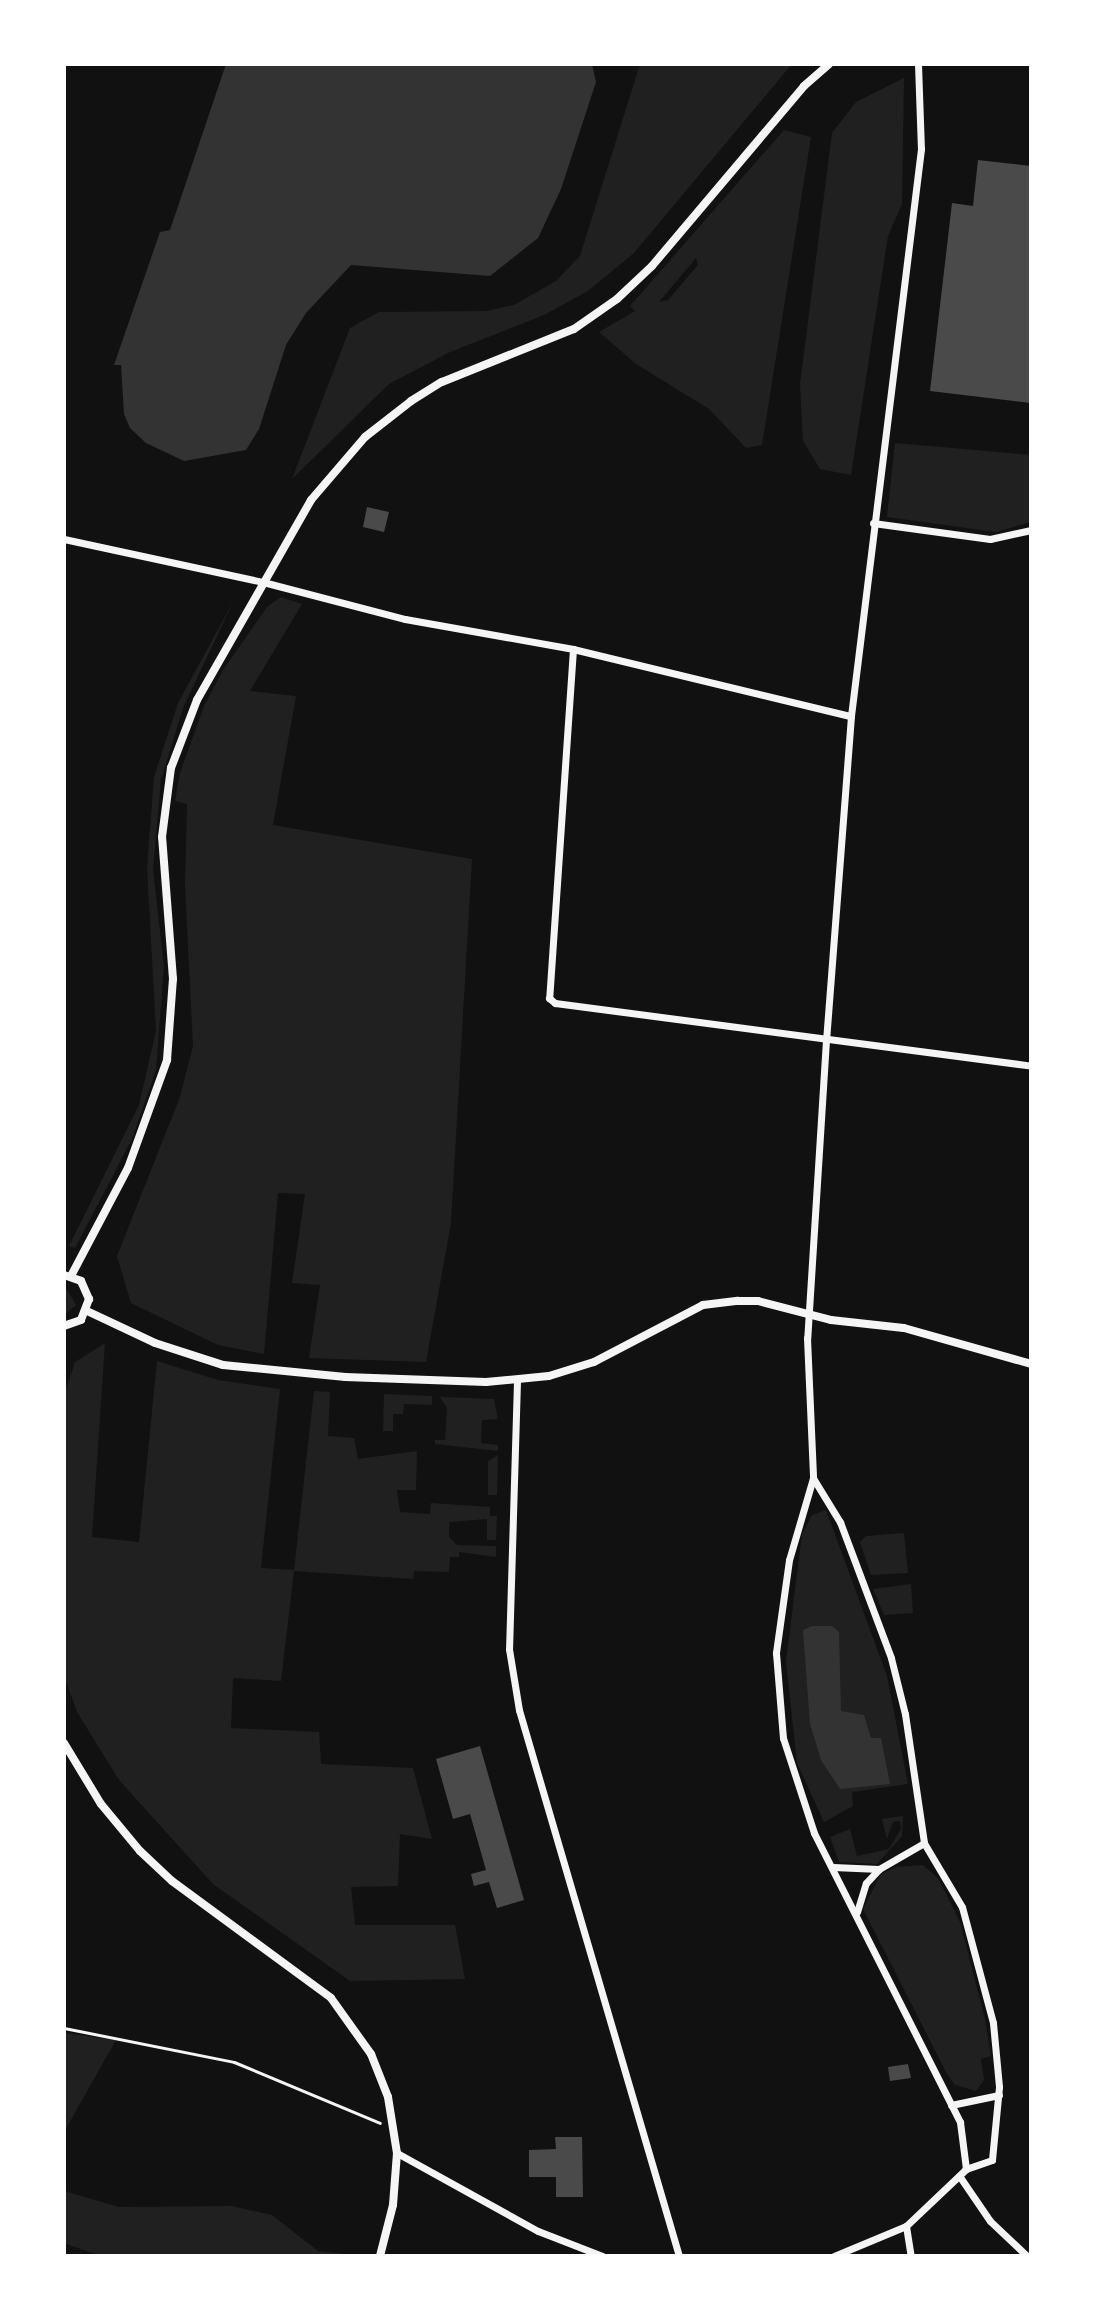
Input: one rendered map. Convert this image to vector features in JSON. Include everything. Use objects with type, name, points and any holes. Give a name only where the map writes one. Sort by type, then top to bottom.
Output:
[{"type":"street","points":[[64,1326],[81,1320],[87,1311],[86,1288],[68,1276],[128,1168],[167,1060],[173,979],[162,837],[171,768],[197,700],[311,500],[365,437],[442,382],[533,349],[574,329],[617,299],[829,64]]},
{"type":"street","points":[[918,64],[921,149],[851,716],[826,1040],[808,1314],[813,1478],[789,1560],[776,1653],[783,1738],[814,1833],[857,1912],[960,2122],[966,2169]]},
{"type":"street","points":[[873,523],[990,539],[1031,530]]},
{"type":"street","points":[[64,539],[263,582],[405,619],[573,649],[851,716]]},
{"type":"street","points":[[573,649],[549,998],[555,1003],[1031,1066]]},
{"type":"street","points":[[87,1311],[155,1343],[249,1370],[517,1381],[594,1362],[703,1305],[758,1301],[808,1314],[942,1336],[1031,1364]]},
{"type":"street","points":[[517,1381],[509,1649],[519,1710],[679,2256]]},
{"type":"street","points":[[813,1478],[840,1522],[891,1658],[905,1714],[924,1843],[962,1907],[993,2023],[999,2095],[992,2160],[966,2169],[906,2226],[834,2256]]},
{"type":"street","points":[[64,1743],[101,1804],[140,1851],[172,1881],[312,1983],[347,2016],[371,2054],[393,2125],[397,2153],[393,2205],[380,2256]]},
{"type":"street","points":[[857,1912],[866,1883],[879,1869],[924,1843]]},
{"type":"street","points":[[833,1867],[879,1869]]},
{"type":"street","points":[[951,2105],[999,2095]]},
{"type":"street","points":[[397,2153],[538,2231],[602,2256]]},
{"type":"street","points":[[960,2177],[990,2221],[1027,2256]]},
{"type":"street","points":[[906,2226],[911,2256]]},
{"type":"path","points":[[64,2028],[234,2062],[366,2121],[393,2125]]},
{"type":"shaded area","points":[[226,64],[592,64],[596,82],[561,189],[538,238],[490,276],[351,265],[306,313],[286,345],[259,429],[246,450],[184,461],[146,443],[130,428],[124,414],[121,365],[114,365],[160,232],[170,230]]},
{"type":"shaded area","points":[[640,64],[792,64],[634,253],[588,291],[544,315],[450,352],[389,384],[292,479],[350,328],[379,312],[486,311],[514,305],[556,281],[580,256]]},
{"type":"shaded area","points":[[904,78],[902,204],[888,236],[851,475],[820,469],[803,441],[800,384],[832,133],[856,102]]},
{"type":"shaded area","points":[[784,130],[811,137],[762,445],[746,448],[709,409],[636,364],[599,332],[635,311],[630,306]],"holes":[[[696,258],[698,265],[668,300],[659,302]]]},
{"type":"shaded area","points":[[895,443],[1031,455],[1031,522],[996,532],[887,517]]},
{"type":"shaded area","points":[[281,597],[302,604],[250,691],[296,696],[273,825],[472,859],[451,1223],[426,1362],[309,1358],[320,1285],[292,1283],[305,1194],[278,1193],[264,1354],[218,1345],[131,1303],[117,1256],[180,1097],[193,1046],[185,885],[187,804],[175,801],[180,773],[204,706],[223,670],[267,607]]},
{"type":"shaded area","points":[[234,600],[183,708],[161,780],[153,869],[164,967],[156,1070],[132,1139],[75,1248],[69,1246],[139,1105],[156,1031],[147,868],[154,777],[178,703]]},
{"type":"shaded area","points":[[64,1288],[76,1305],[64,1315]]},
{"type":"shaded area","points":[[105,1343],[92,1537],[139,1542],[157,1361],[218,1380],[280,1389],[261,1568],[294,1570],[314,1391],[330,1392],[328,1436],[354,1438],[358,1459],[417,1451],[416,1490],[397,1490],[400,1512],[430,1514],[431,1503],[490,1507],[490,1516],[497,1516],[496,1540],[487,1540],[487,1519],[449,1522],[449,1537],[457,1545],[496,1546],[496,1557],[459,1552],[459,1557],[450,1557],[449,1572],[414,1571],[413,1579],[294,1571],[281,1681],[233,1678],[231,1728],[319,1732],[321,1764],[413,1768],[432,1839],[400,1834],[398,1886],[351,1887],[355,1925],[455,1925],[465,1979],[350,1981],[213,1884],[119,1780],[77,1712],[64,1676],[64,1395],[75,1362]]},
{"type":"shaded area","points":[[384,1394],[432,1396],[432,1405],[404,1404],[403,1414],[393,1414],[393,1431],[383,1431]]},
{"type":"shaded area","points":[[440,1397],[494,1399],[498,1419],[482,1420],[481,1443],[498,1445],[498,1451],[435,1444],[435,1440],[445,1440],[447,1408]]},
{"type":"shaded area","points":[[498,1455],[497,1495],[488,1495],[488,1461]]},
{"type":"shaded area","points":[[826,1510],[887,1676],[908,1784],[852,1792],[853,1806],[824,1822],[797,1763],[786,1662],[802,1534],[812,1515]]},
{"type":"shaded area","points":[[904,1533],[908,1573],[871,1575],[860,1542],[866,1536]]},
{"type":"shaded area","points":[[911,1584],[913,1613],[884,1615],[873,1589]]},
{"type":"shaded area","points":[[812,1626],[832,1626],[839,1632],[841,1711],[864,1715],[871,1738],[881,1738],[890,1784],[840,1789],[821,1760],[810,1724],[803,1630]]},
{"type":"shaded area","points":[[903,1816],[902,1836],[877,1864],[839,1862],[830,1837],[850,1829],[857,1856],[889,1849],[901,1829],[900,1821],[893,1822],[887,1839],[882,1819]]},
{"type":"shaded area","points":[[923,1865],[938,1878],[960,1922],[985,2019],[991,2056],[981,2059],[984,2080],[976,2091],[955,2085],[947,2074],[863,1909],[881,1874],[896,1867]]},
{"type":"shaded area","points":[[64,2033],[116,2040],[64,2132]]},
{"type":"shaded area","points":[[64,2191],[119,2207],[232,2206],[272,2215],[318,2251],[361,2256],[101,2256],[64,2243]]},
{"type":"building","points":[[978,160],[1031,166],[1031,403],[930,391],[952,203],[973,206]]},
{"type":"building","points":[[367,507],[389,512],[384,532],[363,527]]},
{"type":"building","points":[[480,1746],[524,1900],[497,1908],[489,1882],[474,1886],[471,1874],[486,1870],[470,1814],[453,1819],[436,1759]]},
{"type":"building","points":[[908,2064],[911,2078],[890,2081],[888,2067]]},
{"type":"building","points":[[555,2137],[582,2137],[583,2197],[556,2197],[556,2177],[529,2177],[529,2150],[556,2149]]}]
